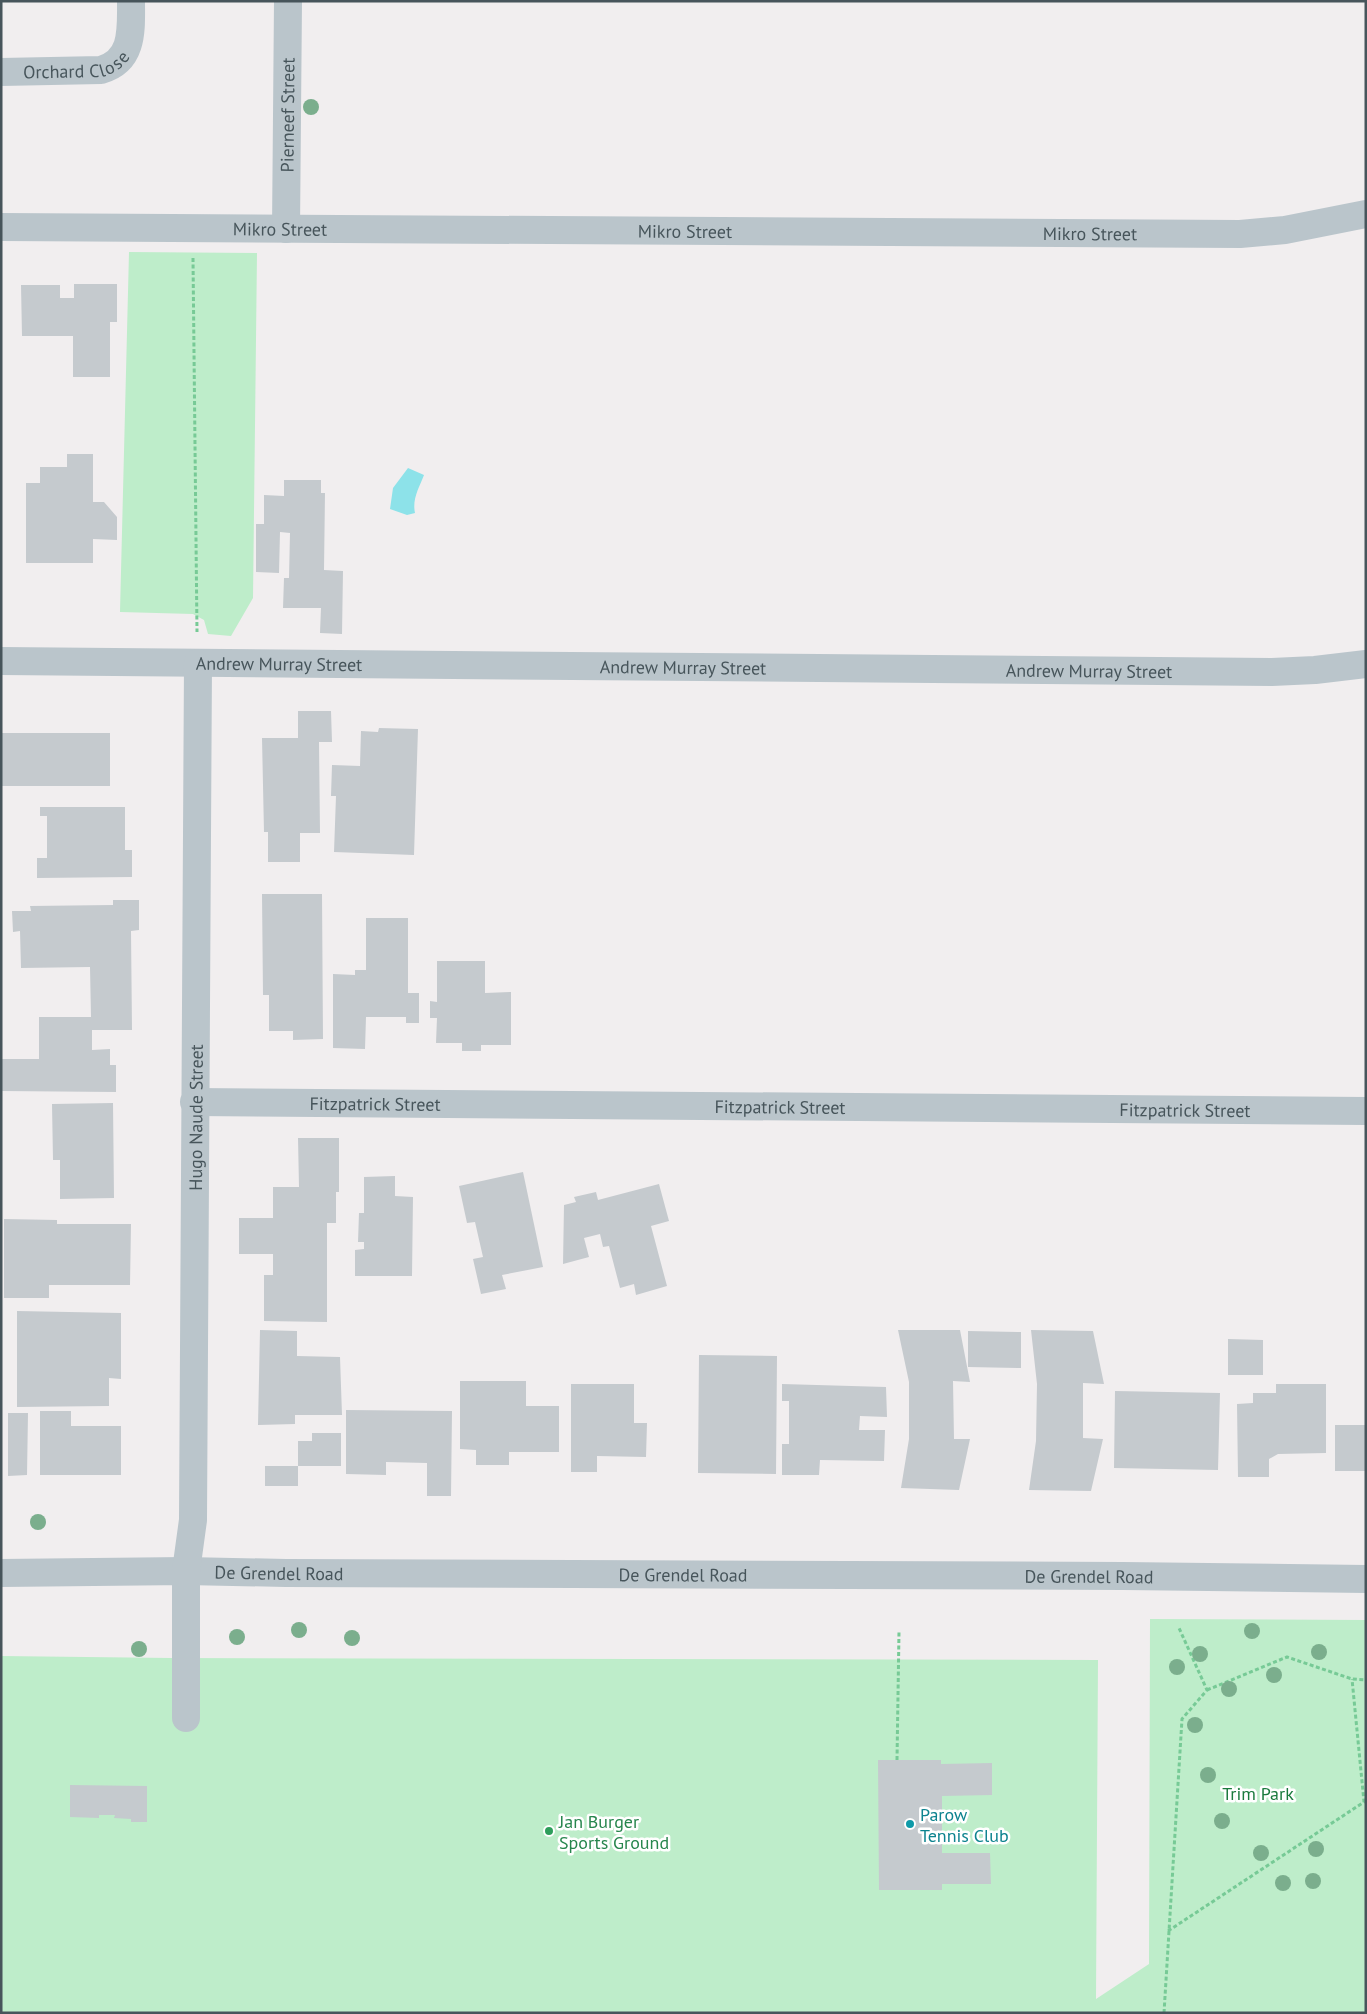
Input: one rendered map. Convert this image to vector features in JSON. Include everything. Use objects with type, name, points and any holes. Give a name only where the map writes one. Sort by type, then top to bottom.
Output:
[{"type":"street","name":"Orchard Close","points":[[1,72],[100,70],[108,68],[120,58],[127,48],[131,37],[131,1]]},
{"type":"street","name":"Pierneef Street","points":[[286,229],[288,1]]},
{"type":"street","name":"Mikro Street","points":[[1,227],[1240,234],[1286,230],[1366,214]]},
{"type":"street","name":"Andrew Murray Street","points":[[1,661],[1272,672],[1315,670],[1366,664]]},
{"type":"street","name":"Hugo Naude Street","points":[[186,1718],[186,1571],[193,1520],[198,663]]},
{"type":"street","name":"Fitzpatrick Street","points":[[194,1102],[1366,1111]]},
{"type":"street","name":"De Grendel Road","points":[[1,1573],[186,1571],[1366,1579]]},
{"type":"path","points":[[193,228],[198,663]]},
{"type":"path","points":[[1179,1628],[1207,1690]]},
{"type":"path","points":[[897,1760],[899,1631]]},
{"type":"path","points":[[1164,2013],[1182,1719],[1207,1690],[1287,1657],[1352,1679],[1366,1680]]},
{"type":"path","points":[[1168,1931],[1364,1802],[1352,1679]]},
{"type":"green space","points":[[129,252],[257,253],[253,598],[231,636],[208,634],[204,620],[193,614],[120,612]]},
{"type":"green space","name":"Jan Burger Sports Ground","points":[[1150,1619],[1366,1620],[1366,2013],[1,2013],[1,1656],[1098,1660],[1096,1999],[1149,1964]]},
{"type":"water","points":[[408,468],[424,475],[415,498],[415,513],[407,515],[390,509],[393,488]]},
{"type":"building","points":[[74,284],[117,284],[117,322],[110,322],[110,377],[73,377],[73,336],[22,336],[21,285],[60,285],[60,298],[74,298]]},
{"type":"building","points":[[67,454],[93,454],[93,502],[104,502],[117,517],[117,540],[93,539],[93,563],[26,563],[26,483],[40,483],[40,467],[67,467]]},
{"type":"building","points":[[284,480],[321,480],[321,493],[325,493],[324,570],[343,571],[342,634],[320,633],[321,608],[283,608],[284,578],[289,578],[290,533],[280,532],[279,573],[256,572],[256,524],[264,524],[264,495],[284,496]]},
{"type":"building","points":[[298,711],[331,711],[332,742],[319,742],[320,833],[300,833],[300,862],[268,862],[268,832],[264,832],[262,738],[298,738]]},
{"type":"building","points":[[379,728],[418,729],[414,855],[334,852],[336,796],[331,796],[332,765],[360,766],[361,731],[378,732]]},
{"type":"building","points":[[1,733],[110,733],[110,786],[1,786]]},
{"type":"building","points":[[40,807],[125,807],[125,850],[132,850],[132,877],[37,878],[37,858],[47,858],[47,816],[40,816]]},
{"type":"building","points":[[262,894],[322,894],[323,1039],[293,1040],[293,1031],[269,1031],[269,995],[263,995]]},
{"type":"building","points":[[113,900],[139,900],[139,930],[131,931],[132,1030],[92,1030],[92,1050],[110,1049],[110,1065],[116,1065],[116,1092],[1,1091],[1,1059],[39,1059],[39,1017],[91,1017],[90,967],[21,968],[20,931],[13,932],[12,911],[31,911],[30,906],[113,905]]},
{"type":"building","points":[[366,918],[408,918],[408,993],[419,993],[419,1023],[406,1023],[406,1017],[366,1017],[365,1049],[333,1048],[333,974],[355,975],[355,970],[366,970]]},
{"type":"building","points":[[437,961],[485,961],[485,993],[511,992],[511,1045],[481,1045],[481,1051],[462,1051],[462,1043],[436,1043],[437,1018],[430,1018],[430,1001],[437,1002]]},
{"type":"building","points":[[113,1103],[114,1198],[60,1199],[60,1160],[53,1160],[52,1104]]},
{"type":"building","points":[[298,1138],[339,1138],[339,1192],[336,1192],[336,1223],[327,1223],[327,1322],[264,1321],[264,1275],[273,1275],[273,1254],[239,1254],[239,1218],[273,1218],[273,1187],[299,1187]]},
{"type":"building","points":[[523,1172],[543,1267],[502,1275],[506,1289],[481,1294],[473,1259],[483,1257],[475,1222],[467,1223],[459,1186]]},
{"type":"building","points":[[395,1176],[395,1196],[413,1197],[412,1276],[355,1276],[355,1250],[364,1249],[364,1242],[358,1242],[359,1213],[364,1213],[364,1177]]},
{"type":"building","points":[[659,1184],[669,1221],[651,1226],[667,1286],[636,1295],[634,1284],[620,1288],[609,1246],[603,1247],[600,1234],[584,1238],[589,1257],[563,1264],[564,1205],[576,1202],[574,1197],[596,1192],[598,1200]]},
{"type":"building","points":[[4,1219],[57,1220],[57,1224],[131,1224],[130,1285],[49,1285],[49,1298],[4,1298]]},
{"type":"building","points":[[17,1311],[121,1313],[121,1379],[109,1378],[109,1406],[17,1407]]},
{"type":"building","points":[[260,1330],[297,1331],[297,1356],[340,1357],[342,1415],[295,1415],[295,1424],[258,1425]]},
{"type":"building","points":[[898,1330],[960,1330],[970,1382],[953,1381],[954,1439],[970,1439],[959,1490],[901,1488],[909,1439],[909,1382]]},
{"type":"building","points":[[1031,1330],[1093,1331],[1104,1384],[1083,1383],[1083,1438],[1103,1439],[1091,1491],[1029,1490],[1036,1441],[1037,1384]]},
{"type":"building","points":[[968,1331],[1021,1332],[1021,1368],[968,1367]]},
{"type":"building","points":[[1228,1339],[1263,1340],[1263,1375],[1228,1375]]},
{"type":"building","points":[[699,1355],[777,1356],[776,1474],[698,1473]]},
{"type":"building","points":[[460,1381],[526,1381],[526,1406],[559,1406],[559,1452],[509,1452],[509,1465],[476,1465],[476,1450],[460,1449]]},
{"type":"building","points":[[571,1384],[634,1384],[634,1423],[647,1423],[646,1457],[597,1456],[597,1472],[571,1472]]},
{"type":"building","points":[[782,1384],[886,1387],[887,1417],[860,1416],[859,1430],[885,1430],[884,1461],[820,1460],[819,1475],[782,1475],[782,1444],[789,1444],[789,1401],[782,1401]]},
{"type":"building","points":[[1276,1384],[1326,1384],[1326,1453],[1278,1454],[1269,1459],[1269,1477],[1238,1477],[1237,1404],[1253,1403],[1253,1393],[1276,1393]]},
{"type":"building","points":[[1115,1391],[1220,1393],[1218,1470],[1114,1468]]},
{"type":"building","points":[[346,1410],[452,1411],[451,1496],[427,1496],[427,1463],[386,1462],[386,1475],[346,1474]]},
{"type":"building","points":[[40,1411],[71,1411],[71,1426],[121,1426],[121,1475],[40,1475]]},
{"type":"building","points":[[8,1413],[28,1413],[27,1475],[8,1476]]},
{"type":"building","points":[[1335,1425],[1366,1425],[1366,1471],[1335,1471]]},
{"type":"building","points":[[312,1433],[341,1433],[341,1466],[298,1466],[298,1441],[312,1441]]},
{"type":"building","points":[[265,1466],[298,1466],[298,1486],[265,1486]]},
{"type":"building","name":"Parow Tennis Club","points":[[878,1760],[941,1760],[941,1764],[992,1763],[992,1795],[942,1796],[942,1853],[990,1853],[991,1884],[942,1884],[942,1890],[879,1890]]},
{"type":"building","points":[[70,1785],[147,1786],[147,1822],[131,1822],[131,1819],[114,1818],[115,1815],[99,1815],[99,1818],[70,1817]]},
{"type":"place","name":"Parow Tennis Club","points":[[910,1824]]},
{"type":"place","name":"Jan Burger Sports Ground","points":[[549,1831]]},
{"type":"park label","name":"Trim Park","points":[[1258,1793]]}]
